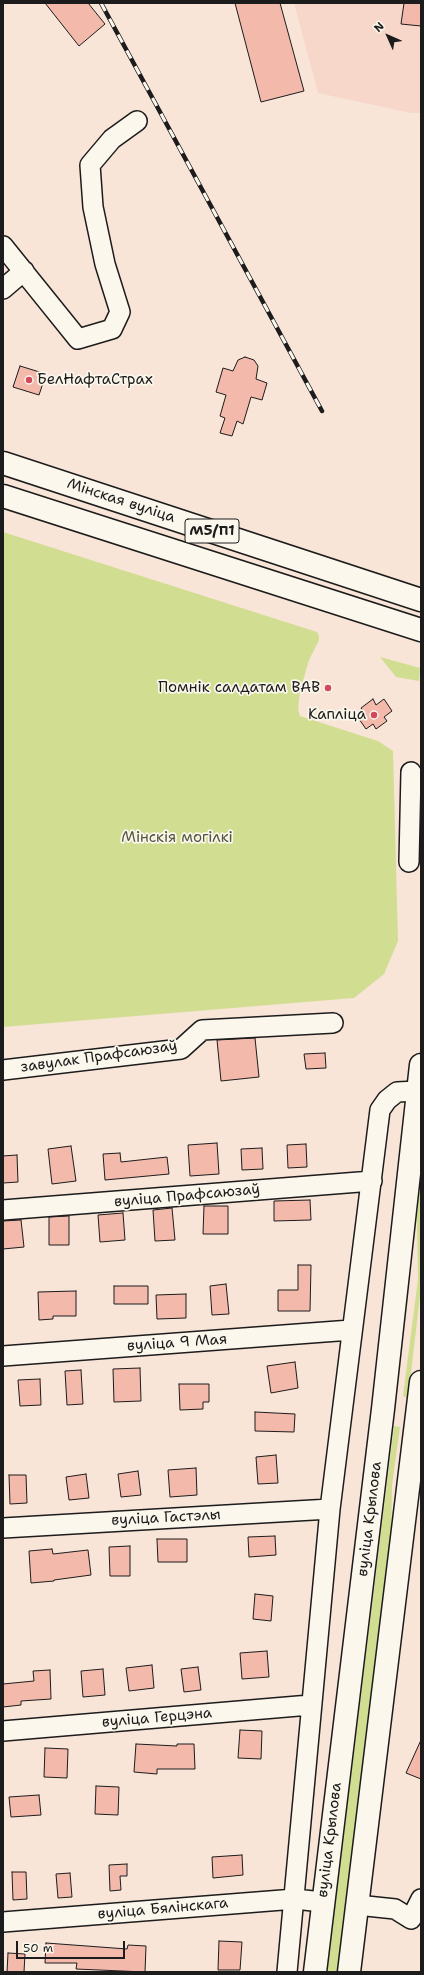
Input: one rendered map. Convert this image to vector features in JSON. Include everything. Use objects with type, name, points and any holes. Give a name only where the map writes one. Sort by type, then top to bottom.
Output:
[{"type":"main road","name":"Мінская вуліца","points":[[3,463],[421,600]]},
{"type":"main road","name":"Мінская вуліца","points":[[3,496],[421,630]]},
{"type":"main road","name":"вуліца Крылова","points":[[315,1972],[322,1902],[383,1409],[421,1065]]},
{"type":"main road","points":[[349,1972],[421,1382]]},
{"type":"main road","points":[[383,1409],[417,1413]]},
{"type":"street","points":[[3,246],[78,339],[112,329],[120,312],[105,264],[93,208],[90,165],[112,139],[137,121]]},
{"type":"street","points":[[3,289],[24,272]]},
{"type":"street","points":[[409,862],[411,772]]},
{"type":"street","name":"завулак Прафсаюзаў","points":[[3,1070],[181,1049],[202,1030],[333,1023]]},
{"type":"street","points":[[287,1972],[295,1899],[310,1705],[330,1509],[351,1330],[372,1181],[380,1110],[387,1100],[398,1092],[418,1091]]},
{"type":"street","name":"вуліца Прафсаюзаў","points":[[3,1210],[372,1181]]},
{"type":"street","name":"вуліца 9 Мая","points":[[3,1356],[351,1330]]},
{"type":"street","name":"вуліца Гастэлы","points":[[3,1528],[330,1509]]},
{"type":"street","name":"вуліца Герцэна","points":[[3,1731],[310,1705]]},
{"type":"street","name":"вуліца Бялінскага","points":[[3,1922],[295,1899],[322,1902]]},
{"type":"street","points":[[357,1905],[395,1909],[416,1923],[421,1899]]},
{"type":"shaded area","points":[[294,3],[421,3],[421,113],[411,113],[318,93]]},
{"type":"green space","name":"Мінскія могілкі","points":[[3,532],[317,632],[319,640],[309,660],[300,691],[298,710],[300,716],[378,741],[393,751],[398,941],[384,974],[354,998],[3,1027]]},
{"type":"green space","points":[[380,657],[420,668],[419,681],[396,677]]},
{"type":"green space","points":[[421,1174],[421,1288],[408,1398],[403,1396],[418,1279],[417,1215]]},
{"type":"green space","points":[[394,1426],[400,1427],[392,1485],[391,1544],[340,1972],[327,1972]]},
{"type":"building","points":[[45,3],[88,3],[105,24],[79,46]]},
{"type":"building","points":[[235,3],[280,3],[304,91],[261,102]]},
{"type":"building","points":[[404,3],[421,3],[421,26],[401,24]]},
{"type":"building","points":[[245,357],[254,360],[258,366],[256,379],[267,383],[262,400],[251,397],[243,424],[237,421],[232,436],[220,433],[225,418],[220,416],[226,395],[216,392],[223,368],[233,371],[238,360]]},
{"type":"building","name":"БелНафтаСтрах","points":[[20,366],[46,374],[39,395],[13,387]]},
{"type":"building","name":"Капліца","points":[[373,699],[376,705],[384,699],[392,711],[384,717],[387,721],[376,729],[373,724],[366,729],[359,719],[365,714],[361,708]]},
{"type":"building","points":[[255,1038],[259,1077],[221,1081],[217,1040]]},
{"type":"building","points":[[325,1053],[326,1068],[306,1069],[304,1054]]},
{"type":"building","points":[[217,1143],[219,1174],[190,1176],[188,1145]]},
{"type":"building","points":[[306,1144],[307,1167],[288,1168],[287,1145]]},
{"type":"building","points":[[71,1146],[76,1181],[52,1184],[48,1149]]},
{"type":"building","points":[[262,1148],[263,1169],[242,1170],[241,1149]]},
{"type":"building","points":[[120,1153],[121,1162],[167,1157],[169,1174],[105,1180],[103,1154]]},
{"type":"building","points":[[17,1155],[18,1182],[3,1183],[3,1156]]},
{"type":"building","points":[[310,1200],[311,1220],[274,1221],[274,1201]]},
{"type":"building","points":[[204,1206],[228,1206],[228,1234],[203,1234]]},
{"type":"building","points":[[172,1208],[175,1240],[155,1241],[153,1210]]},
{"type":"building","points":[[123,1213],[125,1240],[100,1242],[98,1215]]},
{"type":"building","points":[[69,1216],[69,1245],[49,1245],[49,1217]]},
{"type":"building","points":[[21,1220],[24,1247],[3,1249],[3,1221]]},
{"type":"building","points":[[298,1265],[311,1265],[310,1311],[278,1311],[278,1290],[298,1290]]},
{"type":"building","points":[[226,1284],[229,1314],[212,1315],[210,1286]]},
{"type":"building","points":[[114,1286],[148,1286],[148,1304],[114,1304]]},
{"type":"building","points":[[76,1291],[76,1316],[53,1316],[53,1319],[39,1320],[38,1292]]},
{"type":"building","points":[[186,1294],[186,1318],[157,1319],[156,1295]]},
{"type":"building","points":[[295,1362],[298,1388],[271,1393],[267,1366]]},
{"type":"building","points":[[140,1368],[141,1401],[114,1402],[113,1369]]},
{"type":"building","points":[[81,1370],[83,1404],[67,1405],[65,1371]]},
{"type":"building","points":[[40,1379],[41,1405],[20,1406],[18,1380]]},
{"type":"building","points":[[179,1384],[209,1384],[209,1402],[203,1402],[203,1409],[180,1410]]},
{"type":"building","points":[[255,1412],[295,1414],[294,1432],[255,1431]]},
{"type":"building","points":[[276,1455],[278,1483],[258,1484],[256,1457]]},
{"type":"building","points":[[196,1468],[197,1495],[170,1497],[168,1470]]},
{"type":"building","points":[[138,1471],[141,1495],[121,1497],[118,1474]]},
{"type":"building","points":[[86,1474],[89,1498],[69,1500],[66,1477]]},
{"type":"building","points":[[9,1475],[26,1475],[27,1503],[10,1504]]},
{"type":"building","points":[[275,1536],[276,1555],[249,1557],[248,1537]]},
{"type":"building","points":[[157,1539],[187,1539],[187,1562],[158,1562]]},
{"type":"building","points":[[130,1546],[130,1576],[110,1576],[109,1547]]},
{"type":"building","points":[[52,1549],[53,1554],[88,1550],[91,1575],[31,1583],[29,1551]]},
{"type":"building","points":[[255,1594],[273,1596],[271,1621],[253,1619]]},
{"type":"building","points":[[267,1651],[269,1677],[242,1679],[240,1653]]},
{"type":"building","points":[[152,1665],[154,1688],[129,1691],[126,1668]]},
{"type":"building","points":[[198,1667],[201,1690],[184,1692],[181,1669]]},
{"type":"building","points":[[103,1669],[105,1695],[83,1697],[81,1671]]},
{"type":"building","points":[[50,1670],[51,1699],[21,1701],[21,1705],[3,1707],[3,1684],[34,1681],[33,1671]]},
{"type":"building","points":[[240,1730],[262,1731],[261,1759],[238,1758]]},
{"type":"building","points":[[421,1740],[421,1779],[406,1773]]},
{"type":"building","points":[[136,1744],[177,1746],[177,1744],[194,1744],[195,1769],[157,1769],[157,1774],[134,1772]]},
{"type":"building","points":[[45,1748],[68,1749],[67,1778],[44,1777]]},
{"type":"building","points":[[96,1786],[119,1787],[118,1815],[95,1814]]},
{"type":"building","points":[[39,1795],[41,1815],[11,1817],[9,1797]]},
{"type":"building","points":[[242,1855],[243,1875],[213,1878],[212,1857]]},
{"type":"building","points":[[127,1864],[127,1876],[120,1876],[121,1890],[110,1891],[109,1865]]},
{"type":"building","points":[[12,1872],[26,1872],[27,1899],[13,1900]]},
{"type":"building","points":[[70,1873],[72,1897],[58,1898],[56,1874]]},
{"type":"building","points":[[219,1941],[242,1942],[240,1970],[218,1970]]},
{"type":"building","points":[[46,1943],[127,1949],[128,1945],[146,1946],[145,1972],[76,1969],[77,1963],[45,1963]]},
{"type":"building","points":[[8,1953],[25,1954],[24,1972],[7,1972]]},
{"type":"railway","points":[[101,3],[322,411]]},
{"type":"place","name":"БелНафтаСтрах","points":[[29,380]]},
{"type":"place","name":"Помнік салдатам ВАВ","points":[[328,688]]},
{"type":"place","name":"Капліца","points":[[374,715]]}]
